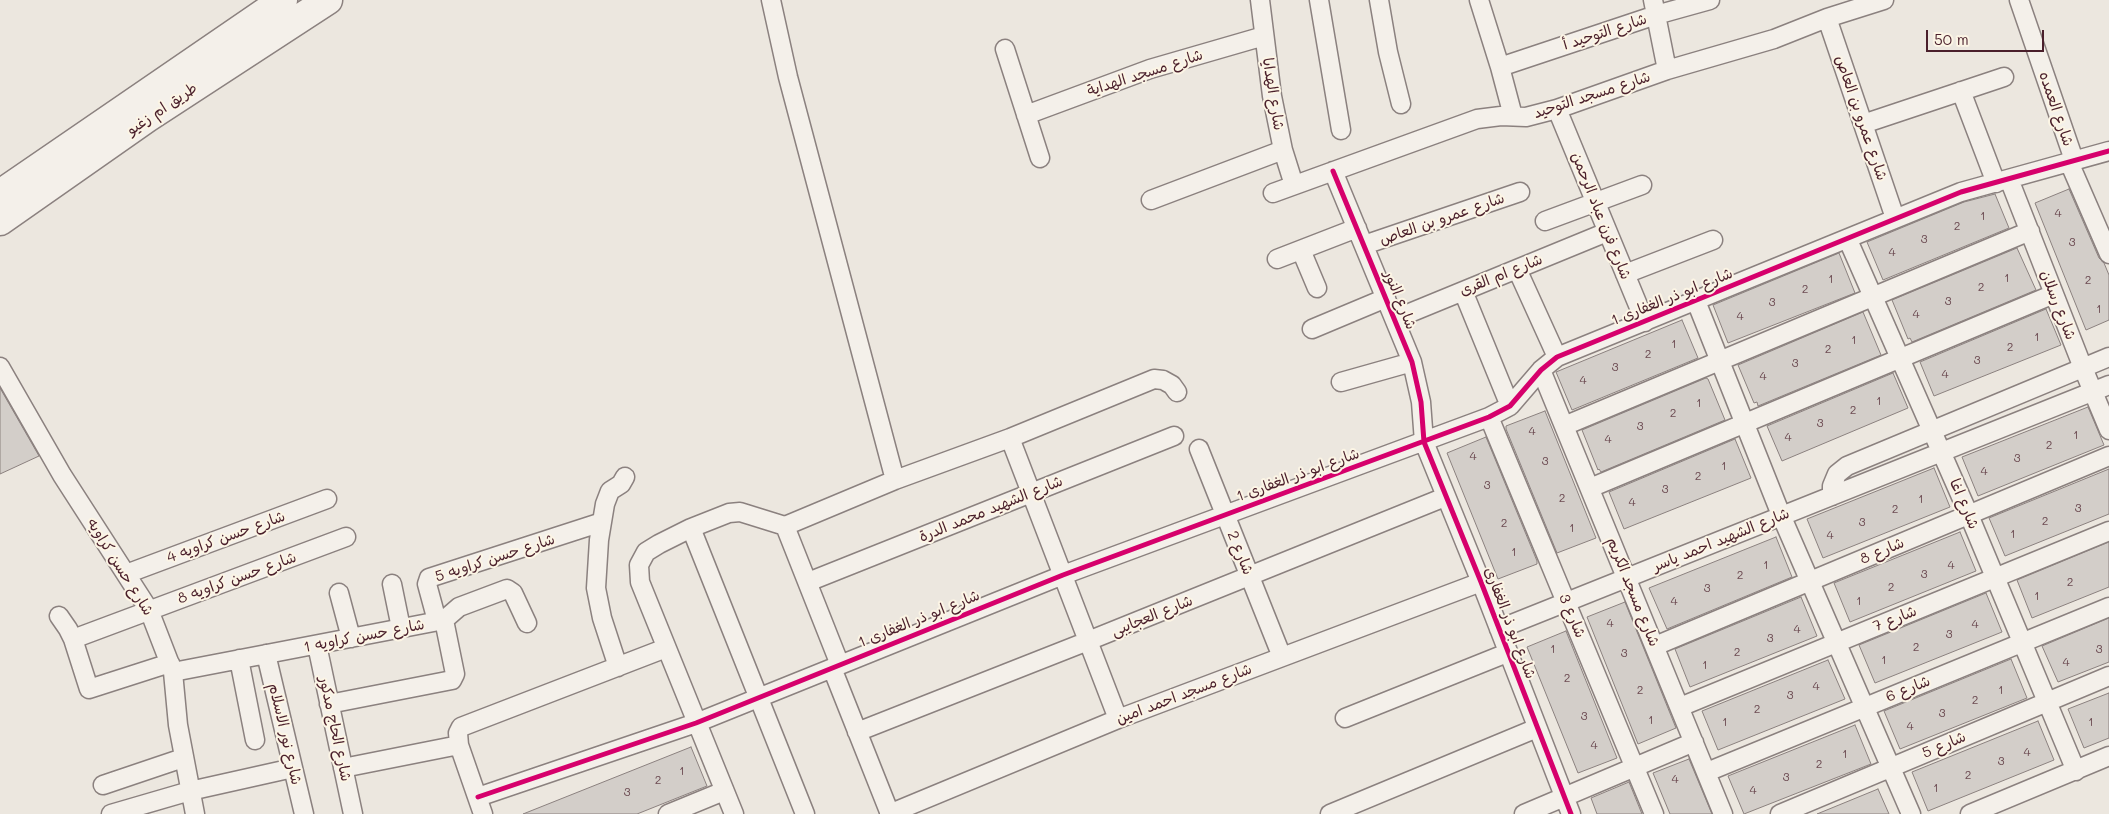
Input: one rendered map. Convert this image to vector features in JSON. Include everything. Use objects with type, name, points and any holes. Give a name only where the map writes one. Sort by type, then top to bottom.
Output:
[{"type":"main road","name":"طريق ام زغيو","points":[[0,194],[284,0]]},
{"type":"main road","name":"طريق ام زغيو","points":[[0,221],[148,118],[328,0]]},
{"type":"street","points":[[771,0],[788,77],[895,480]]},
{"type":"street","name":"شارع الهدايا","points":[[1260,0],[1272,96],[1283,150],[1294,186]]},
{"type":"street","points":[[1319,0],[1341,130]]},
{"type":"street","points":[[1379,0],[1388,52],[1401,104]]},
{"type":"street","points":[[1479,0],[1513,116]]},
{"type":"street","name":"شارع التوحيد أ","points":[[1500,67],[1655,7],[1710,0]]},
{"type":"street","name":"شارع مسجد التوحيد","points":[[1273,193],[1477,119],[1513,116],[1526,117],[1558,109],[1667,70],[1774,39],[1827,18],[1884,0]]},
{"type":"street","name":"شارع العمده","points":[[2019,0],[2072,161],[2109,254]]},
{"type":"street","points":[[1655,7],[1667,70]]},
{"type":"street","name":"شارع عمرو بن العاص","points":[[1827,18],[1896,218]]},
{"type":"street","name":"شارع مسجد الهداية","points":[[1026,115],[1150,69],[1264,36]]},
{"type":"street","points":[[1004,49],[1040,158]]},
{"type":"street","points":[[1863,124],[2004,77]]},
{"type":"street","name":"شارع رسلان","points":[[1961,92],[2003,181],[2030,231],[2082,368],[2101,388],[2109,430]]},
{"type":"street","name":"شارع فرن عباد الرحمن","points":[[1558,109],[1645,322]]},
{"type":"street","points":[[1152,200],[1283,150]]},
{"type":"street","name":"شارع ابو ذر الغفارى 1","points":[[478,797],[696,723],[1063,574],[1489,417],[1510,406],[1541,370],[1557,357],[1848,240],[1961,192],[2109,150]]},
{"type":"street","name":"شارع النور","points":[[1333,171],[1412,362],[1422,402],[1424,442]]},
{"type":"street","points":[[1545,221],[1642,185]]},
{"type":"street","name":"شارع عمرو بن العاص","points":[[1364,246],[1520,192]]},
{"type":"street","points":[[1277,259],[1357,228]]},
{"type":"street","points":[[1564,426],[2030,231]]},
{"type":"street","name":"شارع ام القرى","points":[[1395,319],[1607,232]]},
{"type":"street","points":[[1625,274],[1713,240]]},
{"type":"street","name":"شارع اغا","points":[[1848,240],[1969,515],[2076,771]]},
{"type":"street","points":[[1301,250],[1317,288]]},
{"type":"street","points":[[1517,269],[1557,357]]},
{"type":"street","points":[[1463,291],[1510,406]]},
{"type":"street","points":[[1590,488],[2054,294]]},
{"type":"street","points":[[1312,329],[1386,298]]},
{"type":"street","points":[[1696,301],[1782,516],[1911,814]]},
{"type":"street","points":[[1832,496],[1832,486],[1837,474],[1847,466],[2109,357]]},
{"type":"street","points":[[1342,382],[1412,362]]},
{"type":"street","name":"شارع حسن كراويه","points":[[0,367],[62,476],[149,610],[172,667],[183,758],[195,814]]},
{"type":"street","name":"شارع مسجد الكريم","points":[[1541,370],[1724,814]]},
{"type":"street","points":[[734,814],[640,582],[639,565],[646,552],[691,528],[729,513],[740,512],[785,526],[895,480],[1010,438],[1154,379],[1163,380],[1172,385],[1177,392]]},
{"type":"street","name":"شارع الشهيد احمد ياسر","points":[[1499,629],[1942,454],[2101,388]]},
{"type":"street","name":"شارع 3","points":[[1489,417],[1654,814]]},
{"type":"street","name":"شارع الشهيد محمد الدرة","points":[[808,582],[1174,436]]},
{"type":"street","points":[[1010,438],[1118,719]]},
{"type":"street","name":"شارع ابو ذر الغفارى","points":[[1424,442],[1481,582],[1571,814]]},
{"type":"street","name":"شارع 2","points":[[1199,449],[1282,656]]},
{"type":"street","name":"شارع 8","points":[[1655,646],[2109,456]]},
{"type":"street","points":[[618,667],[602,618],[596,588],[605,504],[610,491],[621,484],[625,477]]},
{"type":"street","name":"شارع العجايبى","points":[[857,732],[1445,497]]},
{"type":"street","name":"شارع حسن كراويه 4","points":[[126,574],[327,499]]},
{"type":"street","name":"شارع حسن كراويه 5","points":[[329,704],[452,680],[454,674],[440,620],[427,584],[430,578],[602,522]]},
{"type":"street","points":[[785,526],[808,582],[857,732],[889,814]]},
{"type":"street","points":[[691,528],[760,696],[805,814]]},
{"type":"street","name":"شارع 7","points":[[1680,707],[2109,531]]},
{"type":"street","name":"شارع حسن كراويه 8","points":[[73,639],[346,537]]},
{"type":"street","name":"شارع مسجد احمد امين","points":[[889,814],[1118,719],[1481,582]]},
{"type":"street","points":[[392,584],[401,628]]},
{"type":"street","name":"شارع حسن كراويه 1","points":[[73,639],[82,692],[172,667],[239,659],[440,620],[459,607],[507,589],[514,593],[527,623]]},
{"type":"street","points":[[339,593],[351,638]]},
{"type":"street","name":"شارع 6","points":[[1707,772],[2109,607]]},
{"type":"street","points":[[59,616],[73,639]]},
{"type":"street","name":"شارع الحاج مدكور","points":[[317,645],[353,814]]},
{"type":"street","points":[[483,814],[459,745],[458,733],[462,727],[468,723],[508,710],[666,648]]},
{"type":"street","points":[[1345,718],[1507,653]]},
{"type":"street","name":"شارع نور الاسلام","points":[[266,654],[304,814]]},
{"type":"street","points":[[239,659],[255,740]]},
{"type":"street","name":"شارع 5","points":[[1780,814],[2109,676]]},
{"type":"street","points":[[1330,814],[1537,728]]},
{"type":"street","points":[[1524,814],[1694,742]]},
{"type":"street","points":[[343,768],[459,745]]},
{"type":"street","points":[[1970,814],[2109,756]]},
{"type":"street","points":[[103,784],[183,758]]},
{"type":"street","points":[[115,813],[190,791],[293,768]]},
{"type":"street","points":[[668,814],[724,792]]},
{"type":"building","points":[[2069,189],[2099,258],[2104,263],[2109,275],[2109,320],[2086,330],[2035,203]]},
{"type":"building","points":[[1995,194],[2009,228],[1883,280],[1867,242],[1964,202]]},
{"type":"building","points":[[2017,248],[2036,290],[1912,342],[1910,338],[1908,339],[1892,300]]},
{"type":"building","points":[[1839,253],[1855,293],[1728,343],[1713,305]]},
{"type":"building","points":[[2046,309],[2061,345],[1934,396],[1920,362]]},
{"type":"building","points":[[1863,312],[1881,355],[1758,406],[1757,402],[1754,403],[1738,365]]},
{"type":"building","points":[[1682,320],[1698,358],[1572,410],[1556,372]]},
{"type":"building","points":[[1893,373],[1908,408],[1782,461],[1767,426]]},
{"type":"building","points":[[1706,378],[1725,420],[1601,472],[1598,470],[1582,430]]},
{"type":"building","points":[[0,388],[39,456],[0,474]]},
{"type":"building","points":[[2088,407],[2104,445],[1978,496],[1962,457]]},
{"type":"building","points":[[1545,411],[1596,538],[1557,553],[1506,429],[1506,426]]},
{"type":"building","points":[[1486,437],[1537,561],[1537,564],[1498,579],[1447,453]]},
{"type":"building","points":[[1735,439],[1751,478],[1624,529],[1609,492]]},
{"type":"building","points":[[1934,468],[1950,507],[1823,558],[1807,519]]},
{"type":"building","points":[[2109,469],[2109,514],[2005,556],[1989,518]]},
{"type":"building","points":[[1960,532],[1976,571],[1850,622],[1834,583]]},
{"type":"building","points":[[1776,537],[1792,577],[1667,629],[1649,588]]},
{"type":"building","points":[[2109,542],[2109,587],[2032,618],[2017,580]]},
{"type":"building","points":[[1986,593],[2002,632],[1875,683],[1859,645]]},
{"type":"building","points":[[1801,597],[1817,636],[1690,687],[1675,649]]},
{"type":"building","points":[[1625,602],[1676,728],[1638,744],[1587,617]]},
{"type":"building","points":[[2109,618],[2109,662],[2058,682],[2042,646]]},
{"type":"building","points":[[1566,631],[1617,758],[1578,773],[1527,647]]},
{"type":"building","points":[[2011,659],[2027,698],[1900,749],[1884,711]]},
{"type":"building","points":[[1828,660],[1845,699],[1718,750],[1702,711]]},
{"type":"building","points":[[2109,693],[2109,738],[2084,748],[2068,709]]},
{"type":"building","points":[[2038,721],[2054,760],[1928,811],[1912,772]]},
{"type":"building","points":[[1855,725],[1871,764],[1744,814],[1728,776]]},
{"type":"building","points":[[691,747],[707,786],[637,814],[523,814]]},
{"type":"building","points":[[1689,759],[1712,814],[1670,814],[1653,773]]},
{"type":"building","points":[[1629,782],[1642,814],[1597,814],[1591,798]]},
{"type":"building","points":[[1878,789],[1889,814],[1817,814]]},
{"type":"cycle path","points":[[478,797],[696,723],[1063,575],[1489,417],[1510,406],[1541,370],[1557,357],[1961,192],[2109,151]]},
{"type":"cycle path","points":[[1333,171],[1412,362],[1421,402],[1424,442],[1481,582],[1571,814]]}]
